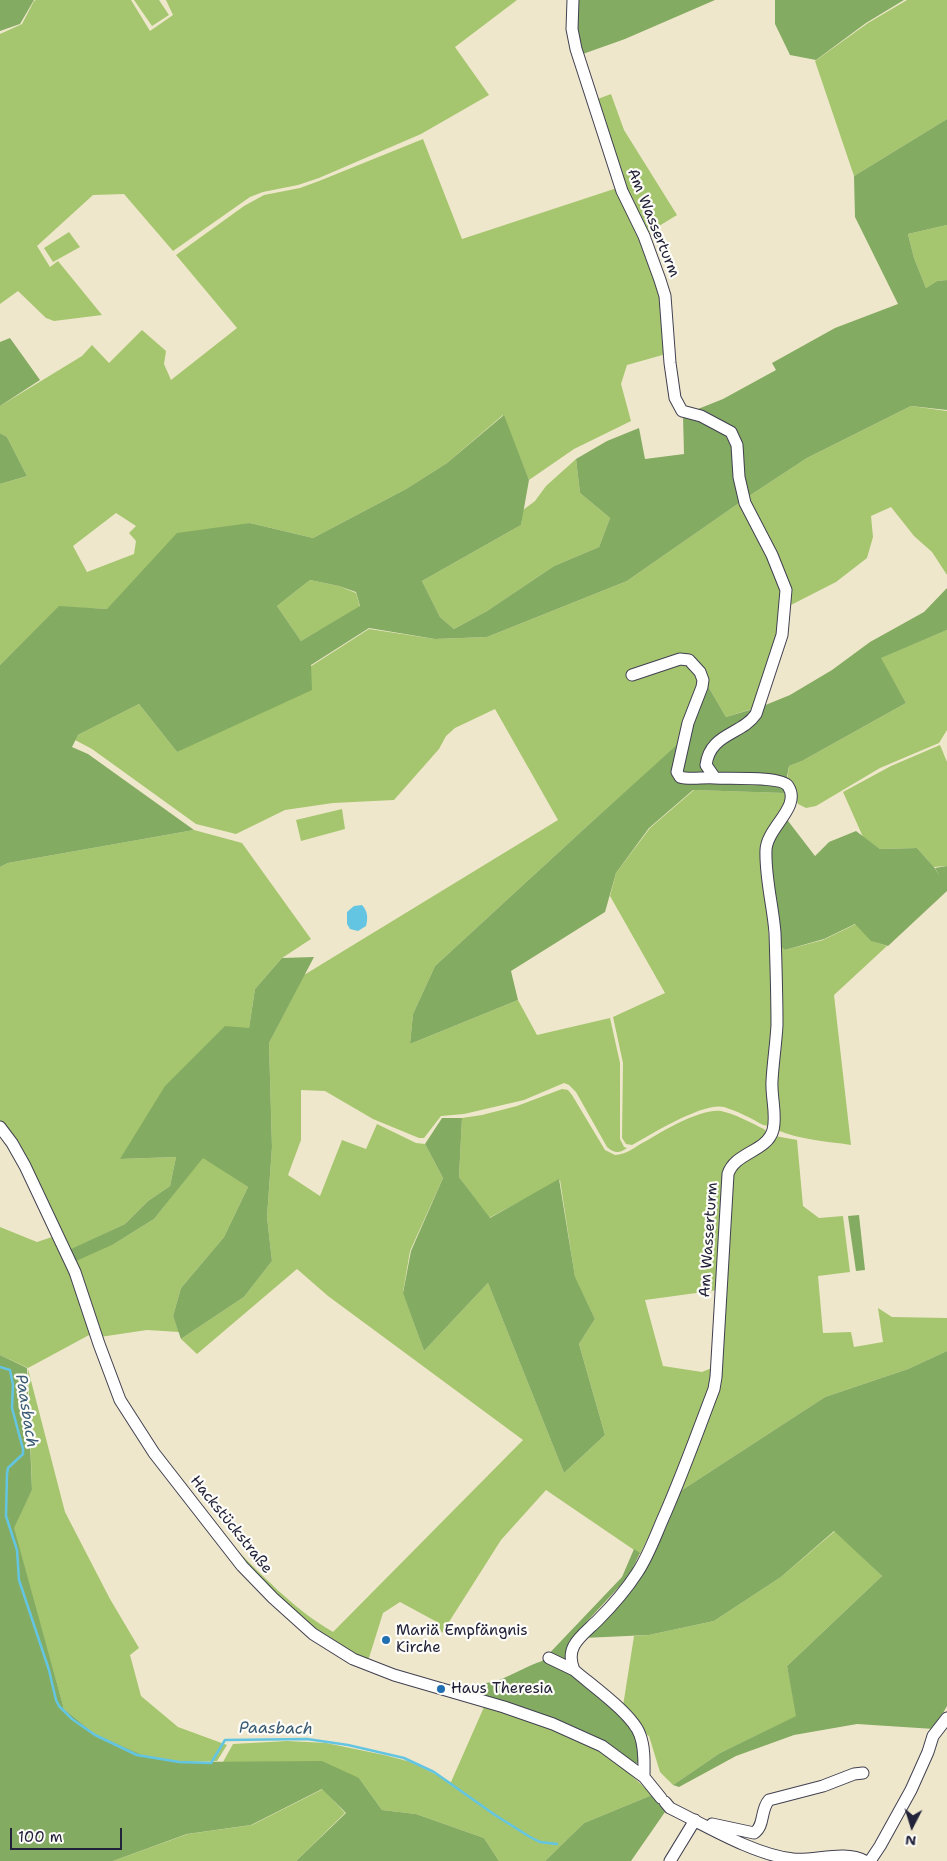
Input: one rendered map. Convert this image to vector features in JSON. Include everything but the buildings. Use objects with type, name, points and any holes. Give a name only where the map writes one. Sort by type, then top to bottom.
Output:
[{"type":"street","name":"Am Wasserturm","points":[[573,0],[572,28],[576,49],[622,191],[644,236],[665,296],[670,363],[675,398],[682,411],[701,416],[731,432],[737,445],[739,477],[745,503],[772,555],[786,590],[782,635],[760,705],[751,720],[724,737],[710,753],[707,768],[715,778]]},
{"type":"street","name":"Am Wasserturm","points":[[574,1670],[570,1656],[571,1649],[636,1574],[650,1549],[684,1471],[714,1389],[716,1376],[728,1174],[736,1162],[769,1138],[774,1128],[772,1090],[776,1032],[775,931],[766,849],[770,834],[791,804],[792,795],[788,785],[782,781],[765,779],[685,779],[680,777],[677,772],[688,723],[702,687],[702,676],[698,667],[689,660],[680,659],[632,675]]},
{"type":"street","name":"Hackstückstraße","points":[[0,1127],[22,1160],[71,1263],[88,1308],[111,1381],[120,1400],[154,1453],[223,1544],[254,1579],[313,1634],[354,1659],[394,1675],[504,1707],[553,1724],[602,1746],[644,1777],[670,1808],[760,1850],[792,1859],[812,1860],[850,1856],[865,1861]]},
{"type":"street","points":[[549,1658],[574,1670],[635,1724],[643,1746],[644,1777]]},
{"type":"street","points":[[870,1861],[911,1790],[933,1736],[947,1718]]},
{"type":"street","points":[[670,1861],[699,1822],[754,1833],[758,1831],[761,1825],[764,1806],[769,1800],[823,1786],[854,1774],[863,1773]]},
{"type":"green space","points":[[0,0],[34,0],[20,24],[0,31]]},
{"type":"green space","points":[[36,0],[131,0],[150,31],[173,15],[166,0],[517,0],[455,47],[489,95],[421,134],[319,178],[250,197],[173,251],[124,194],[93,195],[37,246],[50,267],[58,261],[102,315],[54,321],[46,318],[18,291],[0,304],[0,34],[22,24]]},
{"type":"green space","points":[[134,0],[159,0],[169,15],[152,26]]},
{"type":"green space","points":[[576,0],[715,0],[625,39],[580,55],[575,30]]},
{"type":"green space","points":[[775,0],[904,0],[866,23],[816,60],[790,55],[775,24]]},
{"type":"green space","points":[[907,0],[947,0],[947,119],[854,176],[815,61],[868,23]]},
{"type":"green space","points":[[611,94],[624,130],[677,215],[646,234],[625,192],[595,100]]},
{"type":"green space","points":[[947,119],[947,225],[908,234],[914,258],[926,288],[937,281],[947,280],[947,410],[911,406],[807,458],[746,498],[740,444],[718,419],[698,409],[723,399],[776,370],[772,363],[835,328],[898,304],[855,217],[854,176]]},
{"type":"green space","points":[[423,139],[462,239],[617,188],[645,245],[664,311],[666,354],[627,365],[621,384],[631,421],[574,449],[529,480],[503,415],[447,463],[406,489],[313,538],[250,523],[166,546],[108,609],[59,607],[0,665],[0,484],[27,476],[7,437],[0,433],[0,406],[82,356],[92,345],[109,363],[142,330],[166,351],[164,364],[171,380],[237,328],[176,255],[244,206],[264,195],[300,188]],"holes":[[[116,513],[136,526],[129,533],[136,541],[134,554],[87,572],[73,546]]]},
{"type":"green space","points":[[947,225],[947,280],[937,281],[926,288],[914,258],[908,234]]},
{"type":"green space","points":[[69,232],[80,247],[53,262],[44,248]]},
{"type":"green space","points":[[10,338],[40,380],[0,406],[0,342]]},
{"type":"green space","points":[[911,406],[947,411],[947,575],[932,552],[914,536],[891,507],[871,516],[873,537],[867,558],[836,582],[787,607],[746,498],[807,458]]},
{"type":"green space","points":[[504,415],[529,480],[521,525],[422,581],[440,617],[454,629],[487,611],[554,566],[599,547],[610,518],[580,493],[576,459],[607,441],[639,428],[645,459],[684,454],[683,416],[709,424],[717,428],[729,441],[736,461],[742,501],[627,581],[487,637],[435,639],[369,628],[311,665],[312,690],[177,752],[139,704],[78,735],[72,747],[88,754],[194,830],[8,863],[0,867],[0,665],[59,606],[107,609],[177,533],[250,523],[313,538],[406,489],[447,463]],"holes":[[[310,580],[339,586],[356,592],[360,606],[301,641],[277,606]]]},
{"type":"green space","points":[[0,433],[7,437],[27,476],[0,484]]},
{"type":"green space","points":[[576,459],[580,493],[610,518],[599,547],[554,566],[487,611],[454,629],[440,617],[422,581],[521,525],[523,510],[535,501],[546,486]]},
{"type":"green space","points":[[742,501],[783,591],[779,634],[755,708],[726,717],[705,681],[680,743],[435,966],[413,1014],[410,1044],[518,1000],[537,1035],[610,1018],[620,1063],[620,1139],[624,1147],[627,1148],[617,1152],[607,1147],[576,1092],[564,1083],[524,1100],[464,1114],[441,1116],[424,1138],[419,1138],[373,1119],[325,1091],[301,1090],[301,1140],[288,1175],[320,1196],[342,1140],[366,1149],[377,1124],[416,1143],[425,1144],[443,1178],[410,1251],[403,1292],[424,1351],[488,1283],[564,1473],[605,1435],[579,1344],[595,1319],[575,1278],[560,1180],[489,1218],[459,1177],[462,1118],[517,1106],[562,1089],[568,1090],[605,1150],[615,1155],[627,1152],[672,1126],[703,1113],[721,1111],[749,1121],[768,1133],[727,1169],[718,1290],[645,1300],[663,1366],[702,1372],[714,1367],[712,1383],[679,1475],[640,1554],[546,1490],[501,1540],[442,1633],[437,1622],[400,1602],[383,1613],[368,1661],[314,1631],[269,1588],[227,1540],[290,1601],[333,1632],[523,1440],[328,1296],[297,1269],[197,1354],[181,1339],[244,1297],[272,1261],[267,1217],[272,1147],[269,1043],[304,975],[558,820],[495,709],[455,728],[446,736],[439,749],[394,800],[333,803],[285,810],[236,834],[196,824],[92,749],[75,740],[78,735],[139,704],[177,752],[369,629],[435,639],[487,637],[627,581]]},
{"type":"green space","points":[[310,580],[339,586],[356,593],[360,607],[301,641],[277,606]]},
{"type":"green space","points":[[947,588],[947,630],[881,658],[906,703],[802,761],[789,766],[784,793],[693,790],[649,828],[616,873],[605,912],[511,971],[518,1000],[410,1044],[413,1014],[435,966],[679,743],[705,681],[726,717],[763,706],[790,695],[832,670],[870,642],[924,612]]},
{"type":"green space","points":[[947,630],[947,730],[939,743],[880,768],[816,806],[806,808],[798,804],[793,790],[787,782],[789,766],[802,761],[906,703],[880,658]]},
{"type":"green space","points":[[940,745],[947,762],[947,866],[934,867],[917,848],[880,849],[863,837],[843,792],[891,766]]},
{"type":"green space","points":[[694,790],[784,793],[790,806],[766,903],[773,985],[770,1126],[763,1125],[724,1107],[715,1107],[691,1114],[632,1145],[626,1144],[622,1138],[623,1063],[613,1017],[665,993],[610,896],[616,873],[650,828]]},
{"type":"green space","points":[[342,809],[345,829],[301,841],[296,820]]},
{"type":"green space","points":[[785,817],[815,856],[829,842],[856,831],[880,849],[917,848],[934,867],[940,877],[935,868],[947,866],[947,891],[888,946],[871,941],[855,924],[824,939],[785,950],[775,942],[770,834]]},
{"type":"green space","points":[[194,830],[242,843],[311,939],[282,958],[255,989],[249,1028],[120,1159],[176,1157],[170,1186],[148,1201],[125,1224],[72,1249],[114,1244],[154,1219],[203,1157],[248,1187],[224,1237],[181,1288],[173,1316],[179,1332],[147,1330],[100,1337],[0,1123],[0,867],[8,863]]},
{"type":"green space","points":[[856,924],[872,941],[887,946],[834,995],[851,1145],[804,1138],[777,1130],[775,941],[785,950],[823,940]]},
{"type":"green space","points":[[314,957],[269,1043],[272,1147],[267,1217],[272,1261],[244,1297],[181,1339],[173,1316],[181,1288],[224,1237],[248,1187],[203,1158],[154,1219],[114,1244],[76,1261],[71,1249],[125,1224],[148,1201],[170,1186],[176,1157],[120,1159],[165,1086],[225,1026],[249,1028],[255,989],[282,958]]},
{"type":"green space","points":[[442,1118],[462,1118],[459,1177],[490,1218],[559,1179],[575,1277],[595,1319],[579,1344],[605,1435],[564,1473],[488,1283],[424,1351],[403,1293],[411,1251],[443,1178],[425,1144]]},
{"type":"green space","points":[[775,1136],[797,1140],[803,1206],[819,1218],[843,1216],[850,1272],[818,1276],[823,1333],[851,1332],[854,1347],[883,1342],[878,1308],[892,1317],[947,1318],[947,1351],[908,1369],[825,1397],[679,1492],[715,1397],[731,1174],[742,1162]]},
{"type":"green space","points":[[859,1215],[865,1270],[856,1271],[848,1216]]},
{"type":"green space","points":[[0,1227],[37,1242],[55,1236],[74,1283],[91,1334],[28,1368],[0,1355]]},
{"type":"green space","points":[[947,1351],[947,1706],[934,1729],[857,1724],[794,1735],[736,1756],[679,1787],[673,1785],[720,1753],[796,1716],[787,1666],[882,1576],[834,1531],[781,1577],[714,1621],[649,1635],[583,1638],[636,1580],[679,1492],[825,1397],[908,1369]]},
{"type":"green space","points":[[0,1355],[27,1368],[32,1490],[14,1528],[64,1709],[95,1734],[142,1755],[186,1762],[322,1761],[359,1778],[382,1810],[416,1814],[484,1838],[499,1861],[296,1861],[346,1813],[322,1789],[251,1825],[187,1834],[113,1861],[0,1861]]},
{"type":"green space","points":[[28,1369],[65,1512],[110,1599],[139,1648],[130,1655],[141,1696],[178,1727],[227,1745],[217,1761],[186,1762],[141,1755],[95,1734],[64,1709],[13,1528],[32,1490]]},
{"type":"green space","points":[[835,1531],[882,1576],[787,1666],[797,1716],[720,1753],[673,1785],[660,1772],[649,1736],[645,1734],[623,1706],[634,1636],[649,1635],[714,1621],[781,1577]]},
{"type":"green space","points":[[634,1549],[640,1553],[629,1576],[569,1641],[566,1656],[623,1718],[637,1737],[640,1763],[633,1763],[609,1746],[433,1683],[483,1684],[499,1680],[542,1661],[622,1577]]},
{"type":"green space","points":[[484,1707],[541,1725],[603,1753],[652,1795],[584,1823],[545,1861],[499,1861],[484,1838],[416,1814],[382,1810],[359,1778],[223,1762],[233,1744],[287,1741],[326,1743],[411,1762],[451,1782]]},
{"type":"green space","points":[[323,1789],[345,1813],[296,1861],[113,1861],[188,1834],[252,1825]]},
{"type":"green space","points":[[652,1795],[665,1812],[631,1861],[545,1861],[584,1823]]},
{"type":"water","points":[[362,905],[367,915],[366,926],[358,931],[350,929],[347,924],[347,912],[354,906]]},
{"type":"waterway","name":"Paasbach","points":[[0,1367],[10,1370],[13,1385],[12,1408],[23,1449],[23,1454],[8,1468],[7,1474],[6,1516],[17,1550],[19,1580],[49,1670],[56,1700],[59,1706],[72,1719],[95,1735],[137,1755],[179,1762],[211,1763],[225,1740],[307,1739],[348,1745],[404,1758],[434,1772],[530,1837],[540,1842],[557,1844]]},
{"type":"place","name":"Mariä Empfängnis Kirche","points":[[386,1640]]},
{"type":"place","name":"Haus Theresia","points":[[441,1689]]}]
